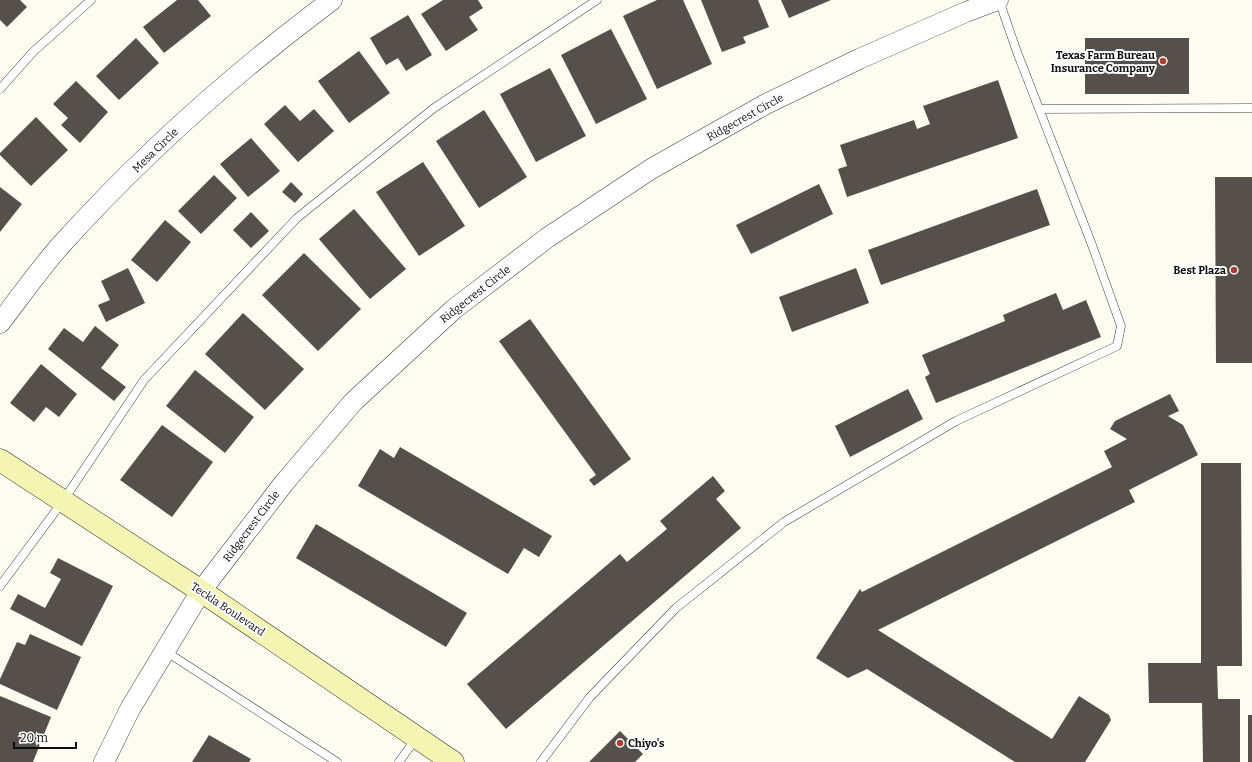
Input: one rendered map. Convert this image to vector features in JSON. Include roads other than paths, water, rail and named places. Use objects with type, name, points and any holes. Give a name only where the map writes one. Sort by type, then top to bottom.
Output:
[{"type":"main road","name":"Teckla Boulevard","points":[[0,460],[201,591],[453,762]]},
{"type":"street","name":"Mesa Circle","points":[[0,323],[59,247],[195,111],[284,36],[332,0]]},
{"type":"street","name":"Ridgecrest Circle","points":[[104,762],[130,710],[201,591],[284,483],[353,402],[454,308],[548,238],[651,170],[766,104],[859,59],[966,12],[998,0]]},
{"type":"lane","points":[[0,89],[33,52],[91,0]]},
{"type":"lane","points":[[0,586],[62,501],[144,380],[296,218],[434,108],[597,0]]},
{"type":"lane","points":[[541,762],[590,697],[676,608],[784,522],[956,421],[1117,346],[1122,326],[998,0]]},
{"type":"lane","points":[[1040,109],[1252,108]]},
{"type":"lane","points":[[165,651],[338,762]]},
{"type":"lane","points":[[399,762],[416,737]]},
{"type":"place","name":"Texas Farm Bureau Insurance Company","points":[[1163,61]]},
{"type":"place","name":"Best Plaza","points":[[1234,270]]},
{"type":"place","name":"Chiyo's","points":[[620,743]]}]
